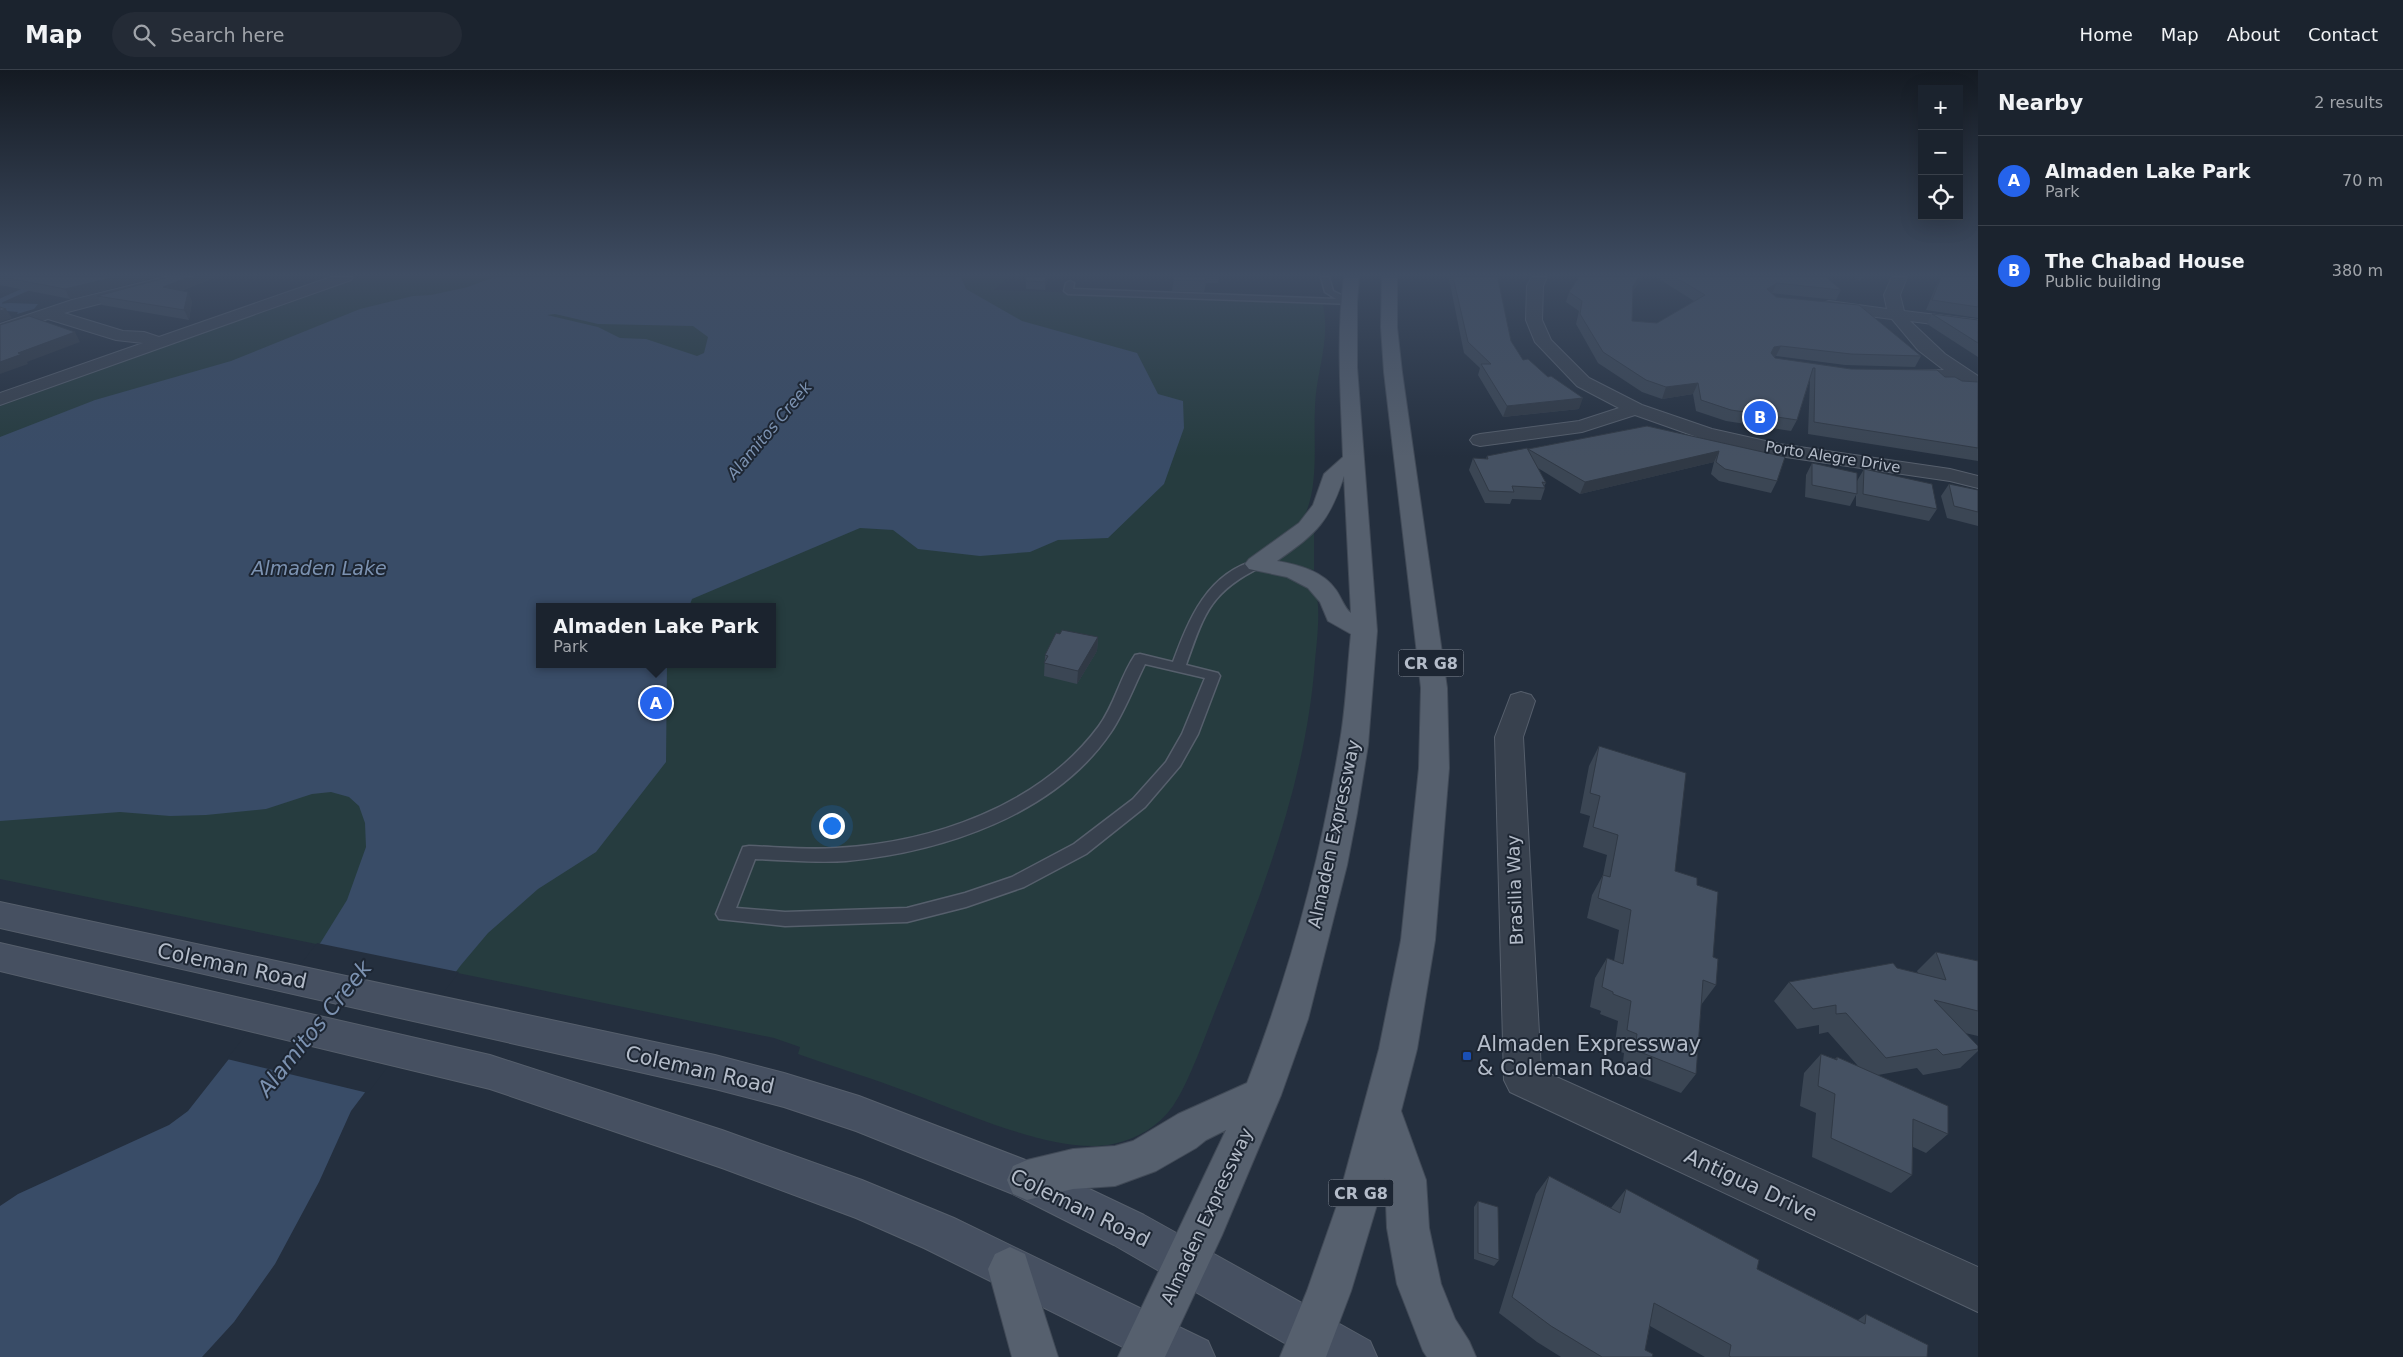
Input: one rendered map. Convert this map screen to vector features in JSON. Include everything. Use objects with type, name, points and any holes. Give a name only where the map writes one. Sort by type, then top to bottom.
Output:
[{"type":"main road","name":"Almaden Expressway","points":[[1146,1347],[1187,1263],[1262,1095],[1290,1019],[1331,865],[1354,745],[1364,632],[1348,367],[1348,337]]},
{"type":"main road","name":"CR G8","points":[[1308,1345],[1357,1208],[1398,1049],[1418,940],[1434,768],[1434,688],[1390,337]]},
{"type":"main road","points":[[1257,564],[1304,531],[1329,493],[1334,474],[1354,459]]},
{"type":"main road","points":[[1257,564],[1301,574],[1317,582],[1332,600],[1337,616],[1364,632]]},
{"type":"main road","points":[[1027,1180],[1073,1169],[1115,1166],[1142,1157],[1182,1135],[1192,1127],[1262,1095]]},
{"type":"main road","points":[[1383,1113],[1406,1180],[1408,1228],[1420,1284],[1439,1335],[1453,1357]]},
{"type":"main road","points":[[1010,1269],[1035,1357]]},
{"type":"street","points":[[130,337],[151,340]]},
{"type":"street","points":[[0,399],[159,337]]},
{"type":"street","points":[[0,387],[160,337]]},
{"type":"street","name":"Porto Alegre Drive","points":[[1541,337],[1543,342],[1583,382],[1635,409],[1707,434],[1779,450],[1950,475],[1978,482]]},
{"type":"street","points":[[1916,337],[1960,375],[1978,383]]},
{"type":"street","points":[[1885,375],[1960,375]]},
{"type":"street","points":[[1480,440],[1582,426],[1635,409]]},
{"type":"street","name":"Brasilia Way","points":[[1521,702],[1509,737],[1523,1080]]},
{"type":"street","name":"Coleman Road","points":[[0,915],[715,1072],[784,1090],[859,1114],[1027,1180],[1128,1230],[1187,1263],[1308,1345],[1354,1357]]},
{"type":"street","points":[[0,958],[490,1072],[764,1163],[862,1200],[939,1233],[1010,1269],[1146,1347],[1192,1357]]},
{"type":"street","name":"Antigua Drive","points":[[1523,1080],[1978,1290]]},
{"type":"lane","points":[[1178,666],[1205,601],[1225,580],[1257,564]]},
{"type":"lane","points":[[1140,658],[1178,666],[1213,676],[1190,734],[1172,766],[1139,803],[1080,849],[1018,882],[966,900],[907,914],[785,919],[725,914],[748,852],[847,854],[913,843],[970,826],[1030,798],[1075,765],[1105,729],[1140,658]]},
{"type":"green space","points":[[192,337],[1324,337],[1316,394],[1315,465],[1308,508],[1302,521],[1314,531],[1314,570],[1307,569],[1318,604],[1317,637],[1310,704],[1293,790],[1281,833],[1252,917],[1180,1095],[1161,1120],[1147,1131],[1131,1139],[1113,1144],[1090,1146],[1065,1144],[1038,1138],[1009,1130],[798,1054],[800,1047],[774,1038],[0,879],[0,406]]},
{"type":"water","name":"Almaden Lake","points":[[290,337],[618,337],[646,339],[697,356],[704,353],[708,337],[1080,337],[1137,353],[1158,394],[1183,401],[1184,428],[1164,484],[1108,538],[1058,540],[1030,552],[980,556],[918,549],[893,530],[860,528],[692,599],[690,603],[536,603],[536,668],[667,668],[666,762],[596,852],[538,889],[488,933],[461,965],[351,1111],[319,1182],[275,1264],[234,1322],[202,1357],[0,1357],[0,1206],[18,1194],[169,1125],[188,1111],[321,942],[347,900],[366,847],[365,823],[359,806],[349,797],[331,792],[312,794],[266,809],[206,815],[170,816],[120,812],[0,821],[0,437],[95,400],[231,361]]},
{"type":"pier","points":[[317,943],[459,972],[368,1093],[227,1059]]},
{"type":"building","points":[[0,337],[61,337],[18,353],[22,354],[0,362]]},
{"type":"building","points":[[1467,337],[1510,337],[1523,360],[1528,359],[1548,377],[1551,376],[1583,398],[1507,406],[1481,364],[1491,364],[1468,342]]},
{"type":"building","points":[[1594,337],[1898,337],[1921,356],[1851,354],[1781,346],[1774,347],[1771,353],[1775,358],[1851,369],[1937,370],[1945,377],[1978,382],[1978,448],[1814,422],[1815,368],[1813,368],[1797,420],[1731,410],[1701,400],[1698,383],[1666,387],[1646,380],[1603,352]]},
{"type":"building","points":[[1969,337],[1978,337],[1978,343]]},
{"type":"building","points":[[1647,426],[1785,457],[1777,481],[1725,469],[1716,462],[1719,451],[1585,482],[1528,449]]},
{"type":"building","points":[[1527,448],[1546,483],[1542,482],[1545,488],[1512,486],[1514,492],[1489,491],[1473,458],[1488,459],[1487,456]]},
{"type":"building","points":[[1812,463],[1857,473],[1857,494],[1812,485]]},
{"type":"building","points":[[1864,469],[1932,484],[1937,509],[1863,494]]},
{"type":"building","points":[[1949,484],[1978,490],[1978,512],[1954,506]]},
{"type":"building","points":[[1062,630],[1098,637],[1078,671],[1044,663],[1048,656],[1045,655],[1056,633],[1060,634]]},
{"type":"building","points":[[1599,746],[1686,773],[1675,871],[1697,878],[1697,885],[1718,892],[1713,957],[1718,959],[1716,985],[1703,980],[1696,1074],[1635,1050],[1637,1034],[1627,1030],[1631,1001],[1613,994],[1613,992],[1602,987],[1607,958],[1623,964],[1631,910],[1598,898],[1603,875],[1610,877],[1618,835],[1593,827],[1600,796],[1590,793]]},
{"type":"building","points":[[1936,952],[1978,961],[1978,1011],[1934,1000],[1978,1046],[1978,1049],[1943,1055],[1937,1049],[1886,1058],[1846,1013],[1836,1014],[1836,1005],[1813,1009],[1789,982],[1893,963],[1897,968],[1946,980]]},
{"type":"building","points":[[1821,1054],[1837,1060],[1837,1057],[1948,1106],[1948,1134],[1913,1119],[1912,1175],[1831,1138],[1835,1094],[1818,1086]]},
{"type":"building","points":[[1549,1176],[1620,1213],[1626,1189],[1759,1260],[1757,1269],[1865,1324],[1866,1314],[1928,1345],[1927,1357],[1731,1357],[1729,1356],[1731,1345],[1654,1303],[1645,1350],[1653,1354],[1652,1357],[1602,1357],[1551,1326],[1512,1297]]},
{"type":"building","points":[[1478,1201],[1498,1207],[1499,1260],[1478,1253]]},
{"type":"place","name":"The Chabad House","points":[[1760,417]]},
{"type":"place","name":"Almaden Lake Park","points":[[656,703]]},
{"type":"place","name":"Almaden Expressway & Coleman Road","points":[[1467,1056]]},
{"type":"water label","name":"Alamitos Creek","points":[[769,430]]},
{"type":"water label","name":"Alamitos Creek","points":[[314,1028]]}]
